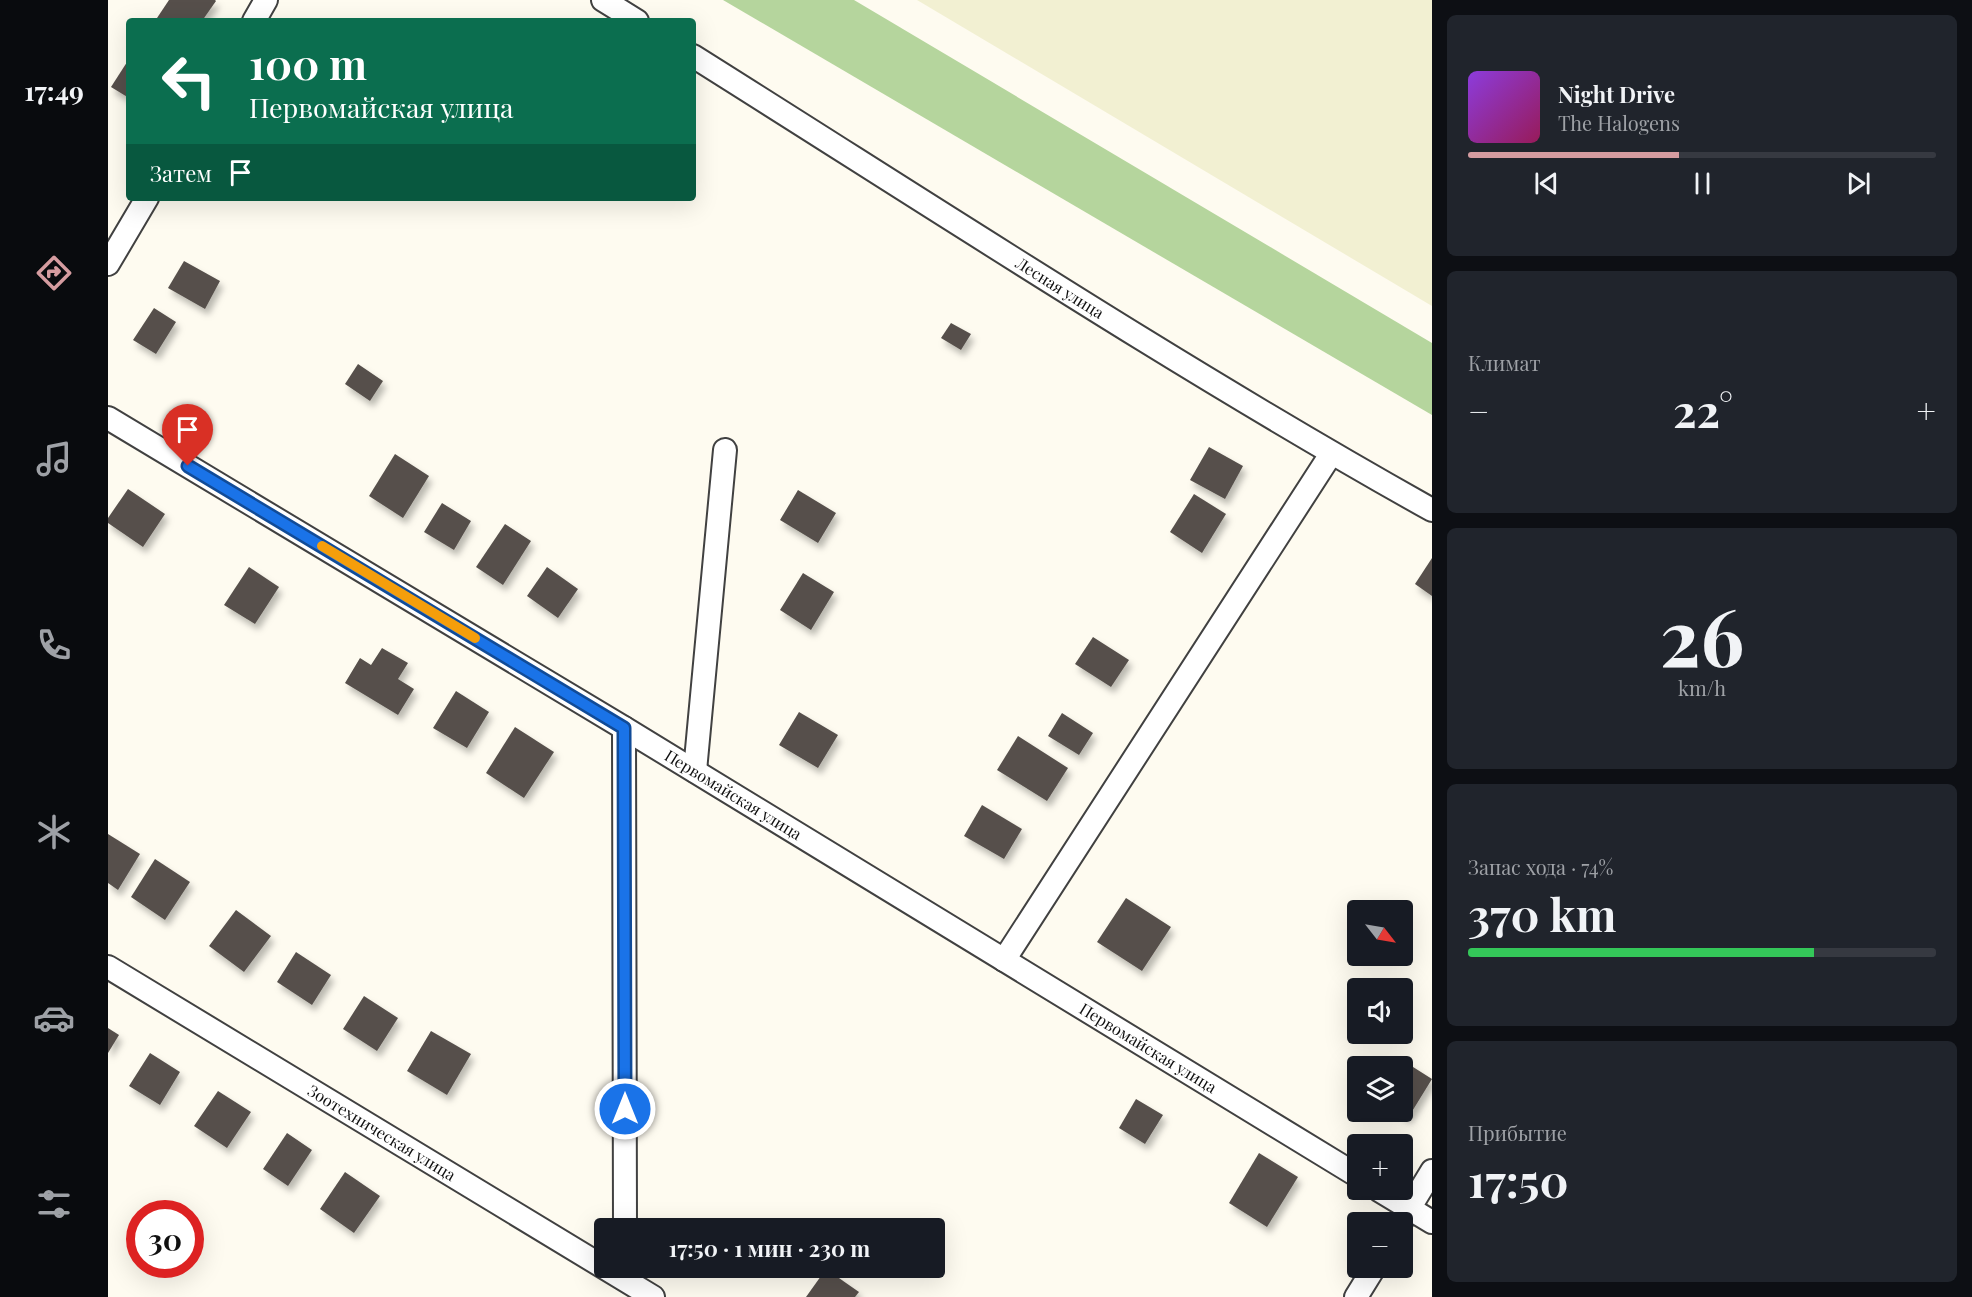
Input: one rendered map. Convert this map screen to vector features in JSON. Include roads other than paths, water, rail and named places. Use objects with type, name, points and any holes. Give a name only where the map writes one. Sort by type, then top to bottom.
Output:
[{"type":"street","points":[[256,18],[266,0]]},
{"type":"street","points":[[603,0],[632,18]]},
{"type":"street","name":"Лесная улица","points":[[696,58],[1331,454],[1432,510]]},
{"type":"street","points":[[108,264],[145,201]]},
{"type":"street","name":"Первомайская улица","points":[[108,418],[696,771],[1347,1169]]},
{"type":"street","points":[[696,771],[724,450]]},
{"type":"street","points":[[1004,960],[1331,454]]},
{"type":"street","points":[[624,728],[625,1218]]},
{"type":"street","name":"Зоотехническая улица","points":[[108,967],[653,1297]]},
{"type":"street","points":[[1407,1212],[1432,1171]]},
{"type":"street","points":[[1389,1200],[1402,1212]]},
{"type":"street","points":[[1413,1217],[1432,1222]]},
{"type":"street","points":[[1356,1297],[1368,1278]]}]
